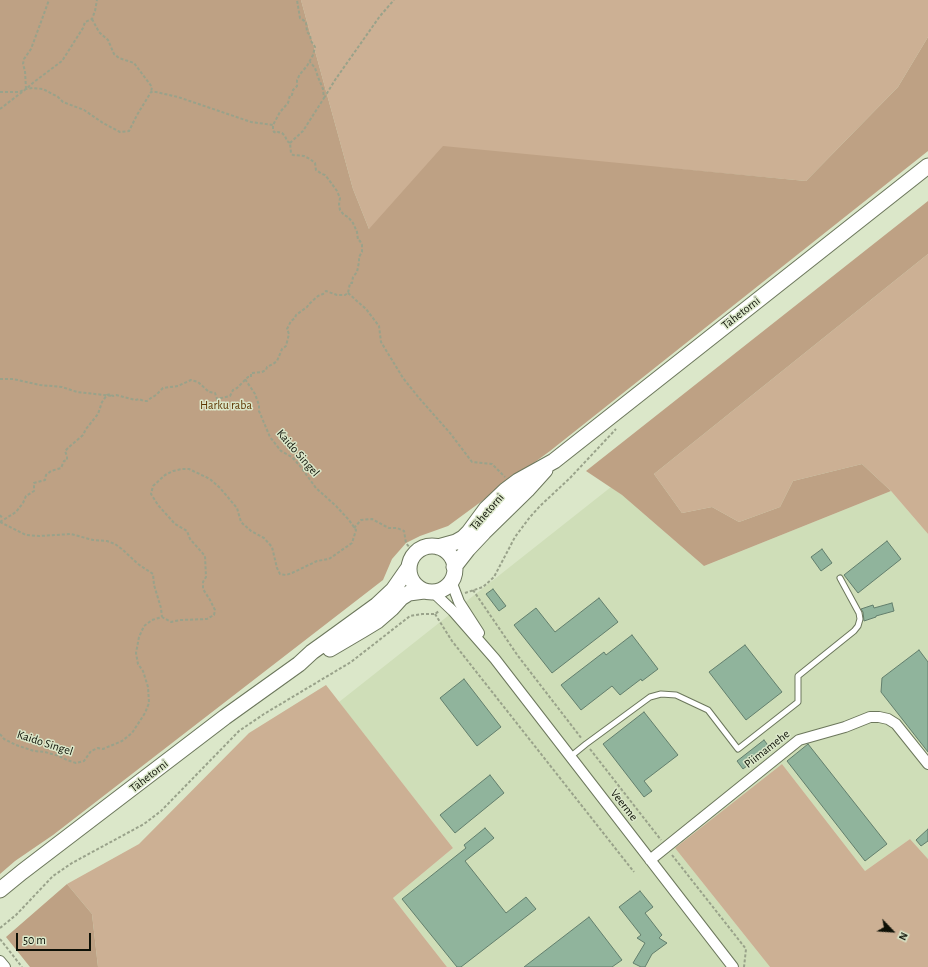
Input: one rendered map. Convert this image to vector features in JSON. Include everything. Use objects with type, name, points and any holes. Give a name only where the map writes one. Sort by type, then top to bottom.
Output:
[{"type":"street","name":"Tähetorni","points":[[453,574],[468,549],[554,461],[928,166]]},
{"type":"street","name":"Tähetorni","points":[[438,547],[464,538],[486,509],[506,490],[518,481],[554,461]]},
{"type":"street","points":[[428,546],[438,547],[450,554],[453,560],[453,574],[449,584],[442,590],[429,591],[418,587],[413,582],[409,567],[412,558],[419,550],[428,546]]},
{"type":"street","name":"Tähetorni","points":[[0,890],[226,717],[299,664],[317,648],[377,604],[393,590],[409,567]]},
{"type":"street","name":"Veerme","points":[[453,574],[460,602],[495,659]]},
{"type":"street","name":"Tähetorni","points":[[299,664],[314,658],[364,630],[377,621],[401,598],[409,593],[429,591]]},
{"type":"street","name":"Veerme","points":[[429,591],[453,611],[495,659],[733,967]]},
{"type":"street","name":"Piimamehe","points":[[650,860],[799,740],[845,727],[870,717],[879,717],[888,719],[896,724],[928,764]]},
{"type":"street","points":[[0,961],[5,967]]},
{"type":"lane","points":[[570,757],[650,697],[661,694],[676,696],[708,710],[738,749],[798,702],[798,676],[854,631],[858,626],[860,619],[859,613],[840,578]]},
{"type":"path","points":[[26,89],[26,71],[23,64],[24,59],[31,49],[49,0]]},
{"type":"path","points":[[0,109],[62,61],[85,22],[92,19],[97,0]]},
{"type":"path","points":[[290,143],[286,141],[285,136],[282,133],[274,132],[273,125],[280,112],[288,103],[290,95],[296,86],[300,74],[310,62],[315,47],[311,41],[306,22],[300,18],[297,0]]},
{"type":"path","points":[[348,294],[350,283],[352,283],[353,277],[357,272],[359,257],[362,252],[362,245],[358,240],[357,232],[353,224],[340,210],[340,198],[329,180],[325,175],[316,170],[315,163],[310,159],[290,153],[290,143],[303,131],[335,80],[376,22],[394,0]]},
{"type":"path","points":[[0,92],[19,92],[34,88],[42,89],[58,97],[63,102],[84,110],[120,132],[129,131],[151,92],[152,87],[134,63],[119,58],[114,54],[108,40],[99,32],[92,19]]},
{"type":"path","points":[[310,62],[315,68],[323,89],[324,98]]},
{"type":"path","points":[[151,92],[178,97],[251,122],[273,125]]},
{"type":"path","points":[[0,379],[13,379],[40,385],[62,387],[77,392],[110,394],[113,396],[116,395],[144,401],[147,401],[156,395],[163,388],[178,386],[191,380],[198,382],[209,392],[215,392],[217,398],[230,396],[233,390],[237,388],[245,379],[251,377],[251,373],[262,372],[277,361],[282,349],[286,346],[289,334],[287,329],[296,315],[326,291],[338,295],[348,294],[366,309],[379,326],[381,342],[403,378],[472,462],[492,464],[509,482]]},
{"type":"path","name":"Kaido Singel","points":[[245,379],[255,394],[259,405],[259,412],[270,437],[281,451],[292,457],[316,488],[336,506],[354,528]]},
{"type":"path","points":[[107,395],[102,402],[98,414],[83,435],[66,451],[67,460],[64,461],[61,468],[51,471],[46,475],[45,480],[34,483],[34,491],[26,496],[16,512],[0,522],[26,535],[39,536],[71,534],[93,540],[108,541],[114,544],[138,564],[153,574],[154,585],[161,608],[162,617],[171,622],[180,620],[207,619],[214,615],[215,610],[203,589],[203,582],[206,577],[205,556],[190,539],[186,531],[175,524],[158,505],[152,494],[153,486],[165,475],[173,471],[189,469],[210,479],[220,488],[238,508],[240,522],[251,532],[264,538],[272,547],[280,574],[286,575],[328,559],[352,543],[356,530],[354,528],[361,520],[372,518],[389,528],[397,528],[404,531],[406,543],[410,548]]},
{"type":"path","points":[[0,515],[4,519]]},
{"type":"path","points":[[473,590],[518,656],[746,949],[744,967]]},
{"type":"path","points":[[435,614],[452,641],[634,872]]},
{"type":"path","name":"Kaido Singel","points":[[0,734],[4,739],[16,745],[34,751],[59,756],[76,763],[84,761],[91,751],[98,748],[103,749],[122,741],[132,733],[145,713],[149,703],[148,687],[143,672],[138,664],[136,653],[139,636],[144,626],[152,620],[162,617]]},
{"type":"path","points":[[0,939],[22,967]]},
{"type":"shaded area","points":[[301,0],[928,0],[928,37],[898,87],[806,181],[655,167],[369,229],[353,189]]},
{"type":"shaded area","points":[[928,254],[928,534],[891,491],[862,464],[793,481],[780,507],[739,522],[712,507],[682,513],[654,474]]},
{"type":"shaded area","points":[[611,487],[704,566],[891,491],[928,534],[928,859],[910,839],[865,871],[782,764],[675,848],[770,967],[447,967],[393,898],[453,848],[339,702]]},
{"type":"shaded area","points":[[326,685],[453,848],[393,898],[447,967],[98,967],[92,914],[67,884],[139,844],[249,733]]},
{"type":"shaded area","points":[[782,764],[865,871],[910,839],[928,859],[928,967],[770,967],[675,848]]},
{"type":"green space","name":"Harku raba","points":[[0,0],[301,0],[353,189],[369,229],[443,146],[806,181],[898,87],[928,37],[928,151],[550,451],[448,526],[420,536],[406,543],[392,559],[383,580],[53,835],[15,861],[0,874]]},
{"type":"green space","points":[[928,201],[928,254],[654,474],[682,513],[712,507],[739,522],[780,507],[793,481],[862,464],[891,491],[704,566],[622,495],[586,471]]},
{"type":"green space","points":[[67,884],[92,914],[98,967],[30,967],[6,937]]},
{"type":"building","points":[[887,541],[901,559],[858,593],[844,575]]},
{"type":"building","points":[[822,549],[832,563],[821,571],[811,557]]},
{"type":"building","points":[[493,589],[506,606],[499,611],[486,594]]},
{"type":"building","points":[[599,598],[618,622],[552,673],[514,625],[536,608],[555,632]]},
{"type":"building","points":[[892,603],[894,611],[864,621],[863,612],[861,609],[873,605],[874,608]]},
{"type":"building","points":[[632,635],[658,669],[642,681],[641,679],[620,695],[612,686],[581,710],[561,685],[604,652],[606,655]]},
{"type":"building","points":[[745,645],[782,692],[746,720],[709,672]]},
{"type":"building","points":[[919,650],[928,662],[928,752],[881,692],[882,678]]},
{"type":"building","points":[[464,679],[501,727],[477,746],[440,698]]},
{"type":"building","points":[[644,712],[678,755],[644,781],[652,791],[644,797],[603,744]]},
{"type":"building","points":[[764,740],[770,748],[743,769],[737,761]]},
{"type":"building","points":[[808,744],[887,844],[865,861],[787,761]]},
{"type":"building","points":[[490,775],[504,793],[455,833],[440,815]]},
{"type":"building","points":[[485,828],[494,838],[465,861],[506,913],[526,897],[536,909],[461,967],[457,967],[402,899],[466,848],[464,845]]},
{"type":"building","points":[[928,829],[928,841],[921,846],[916,840]]},
{"type":"building","points":[[640,891],[653,907],[645,913],[662,935],[659,938],[667,943],[652,954],[645,967],[641,967],[633,963],[645,943],[637,938],[641,935],[619,907]]},
{"type":"building","points":[[589,917],[622,960],[612,967],[524,967]]}]
